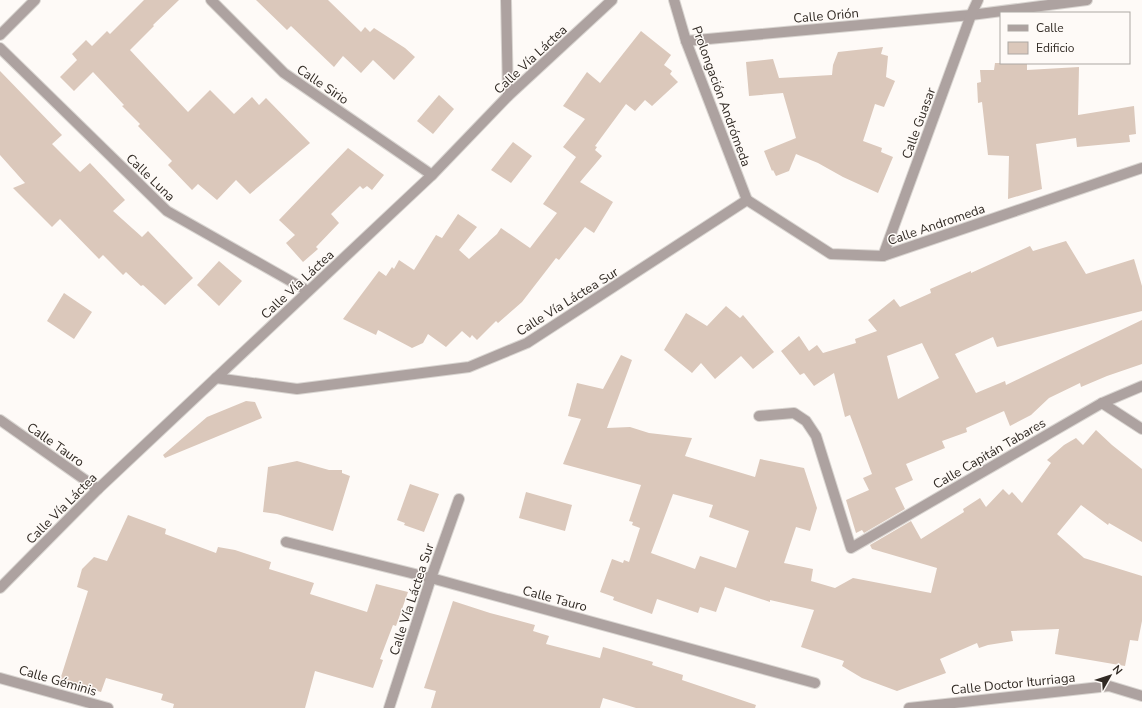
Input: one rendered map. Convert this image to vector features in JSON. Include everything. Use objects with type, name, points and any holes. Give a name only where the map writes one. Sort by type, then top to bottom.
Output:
[{"type":"street","points":[[0,35],[35,0]]},
{"type":"street","name":"Calle Sirio","points":[[211,0],[284,73],[432,175]]},
{"type":"street","points":[[506,0],[508,96]]},
{"type":"street","name":"Calle Vía Láctea","points":[[0,588],[98,489],[432,175],[508,96],[612,0]]},
{"type":"street","name":"Prolongación Andrómeda","points":[[674,0],[686,40],[747,200]]},
{"type":"street","name":"Calle Guasar","points":[[883,256],[971,15],[978,0]]},
{"type":"street","name":"Calle Orión","points":[[686,40],[971,15],[1087,0]]},
{"type":"street","name":"Calle Luna","points":[[0,48],[167,211],[308,292]]},
{"type":"street","name":"Calle Andromeda","points":[[747,200],[831,254],[883,256],[1142,168]]},
{"type":"street","name":"Calle Vía Láctea Sur","points":[[216,378],[297,389],[469,367],[527,344],[747,200]]},
{"type":"street","name":"Calle Capitán Tabares","points":[[759,416],[794,413],[806,421],[816,436],[851,548],[1102,403],[1142,386]]},
{"type":"street","points":[[1102,403],[1142,429]]},
{"type":"street","name":"Calle Tauro","points":[[0,420],[98,489]]},
{"type":"street","name":"Calle Vía Láctea Sur","points":[[389,708],[431,578],[459,499]]},
{"type":"street","name":"Calle Tauro","points":[[286,542],[431,578],[815,683]]},
{"type":"street","name":"Calle Géminis","points":[[0,678],[108,708]]},
{"type":"street","name":"Calle Doctor Iturriaga","points":[[909,708],[1109,686],[1142,696]]},
{"type":"building","points":[[144,0],[179,0],[130,50],[188,112],[210,90],[234,114],[252,97],[259,105],[266,98],[310,143],[250,194],[236,180],[217,200],[198,184],[192,190],[168,165],[172,161],[138,126],[140,124],[122,106],[124,105],[93,72],[74,91],[60,77],[77,60],[72,54],[86,40],[92,46],[107,31],[110,34]]},
{"type":"building","points":[[256,0],[328,0],[361,32],[365,27],[370,32],[374,28],[405,48],[415,57],[394,80],[373,60],[361,73],[343,56],[334,67],[291,26],[287,30]]},
{"type":"building","points":[[641,31],[671,55],[664,65],[672,71],[670,74],[678,82],[652,106],[645,100],[635,111],[626,104],[595,146],[597,147],[595,150],[602,156],[580,182],[613,202],[594,233],[585,227],[559,260],[556,258],[522,302],[498,323],[496,321],[477,340],[472,335],[470,338],[462,331],[446,347],[428,334],[423,343],[412,348],[378,330],[376,335],[343,319],[379,271],[386,276],[392,267],[394,269],[399,260],[414,270],[436,235],[442,238],[458,214],[477,227],[459,250],[469,259],[497,234],[501,228],[530,248],[557,213],[543,204],[576,157],[563,147],[585,119],[563,106],[587,72],[600,83]]},
{"type":"building","points":[[883,47],[881,54],[888,56],[886,77],[895,81],[884,107],[875,104],[863,141],[882,148],[881,152],[893,157],[878,193],[843,177],[818,163],[796,154],[789,171],[776,176],[773,170],[772,171],[764,151],[796,138],[783,93],[749,96],[746,62],[773,59],[779,78],[832,75],[833,65],[838,52]]},
{"type":"building","points":[[995,63],[1027,64],[1027,70],[1079,67],[1078,115],[1134,106],[1136,134],[1129,135],[1130,142],[1077,147],[1076,138],[1036,144],[1042,189],[1008,199],[1009,156],[988,155],[982,102],[978,103],[977,83],[981,82],[980,70],[994,70]]},
{"type":"building","points":[[0,71],[62,135],[52,144],[80,172],[90,163],[125,200],[113,211],[142,237],[148,231],[193,278],[165,305],[126,272],[123,275],[103,255],[99,259],[60,219],[52,227],[13,188],[25,183],[0,155]]},
{"type":"building","points":[[439,95],[454,109],[433,134],[417,121]]},
{"type":"building","points":[[513,142],[532,156],[511,183],[491,170]]},
{"type":"building","points":[[348,148],[384,175],[372,190],[367,186],[363,189],[360,186],[331,214],[339,223],[316,247],[318,249],[303,262],[286,243],[295,235],[279,220]]},
{"type":"building","points":[[1066,241],[1086,274],[1134,259],[1142,286],[1142,311],[997,347],[993,337],[955,354],[976,393],[1005,381],[1006,385],[1142,320],[1142,364],[1081,387],[1080,383],[1049,398],[1031,415],[1010,426],[1004,411],[966,428],[967,432],[942,441],[945,448],[906,464],[913,480],[895,488],[905,509],[864,533],[862,530],[856,533],[846,500],[869,490],[863,478],[872,474],[850,415],[845,417],[834,373],[814,386],[804,373],[800,375],[781,351],[799,336],[809,351],[817,345],[823,353],[856,343],[855,339],[877,331],[868,320],[894,299],[900,307],[931,293],[930,289],[971,271],[971,273],[1030,246],[1033,251]],"holes":[[[922,343],[939,378],[898,399],[887,356]]]},
{"type":"building","points":[[219,261],[242,281],[219,306],[197,285]]},
{"type":"building","points":[[64,293],[92,312],[74,339],[47,321]]},
{"type":"building","points":[[726,306],[740,318],[743,315],[774,352],[753,369],[741,356],[715,379],[701,363],[692,373],[664,350],[686,313],[707,326]]},
{"type":"building","points":[[621,355],[632,360],[607,428],[630,427],[649,433],[692,438],[685,456],[755,477],[760,459],[804,468],[817,508],[810,531],[796,527],[784,563],[813,569],[811,581],[835,588],[853,578],[931,593],[937,568],[872,549],[870,545],[911,521],[921,539],[964,512],[963,509],[980,498],[986,507],[1003,489],[1009,495],[1012,492],[1022,503],[1051,463],[1047,460],[1064,445],[1076,438],[1083,445],[1096,430],[1142,469],[1142,542],[1109,523],[1108,525],[1081,505],[1057,534],[1084,558],[1142,576],[1142,621],[1138,641],[1130,640],[1125,666],[1055,654],[1059,629],[1011,631],[1013,641],[979,648],[977,643],[940,659],[946,673],[897,691],[862,678],[842,666],[844,661],[801,647],[814,610],[770,600],[770,602],[725,587],[716,612],[700,607],[698,613],[657,599],[652,614],[613,600],[614,597],[600,592],[612,559],[623,563],[624,560],[629,562],[640,528],[632,525],[633,522],[629,521],[641,485],[563,464],[581,419],[568,416],[577,383],[603,389]],"holes":[[[673,494],[713,505],[709,517],[749,531],[736,568],[700,556],[695,569],[651,553]]]},
{"type":"building","points":[[246,401],[255,402],[262,418],[165,458],[163,455],[207,417]]},
{"type":"building","points":[[297,461],[329,470],[342,470],[342,473],[350,476],[333,531],[277,514],[263,512],[268,467]]},
{"type":"building","points":[[410,484],[439,494],[424,532],[404,525],[405,523],[397,520]]},
{"type":"building","points":[[526,492],[572,505],[565,531],[519,518]]},
{"type":"building","points":[[128,515],[166,529],[165,534],[216,553],[218,547],[235,550],[271,562],[269,569],[314,583],[310,594],[367,612],[376,584],[408,592],[396,626],[393,625],[380,659],[383,660],[373,688],[315,671],[305,708],[173,708],[174,704],[161,700],[163,694],[106,678],[101,692],[60,680],[88,591],[77,587],[82,569],[94,557],[107,561]]},
{"type":"building","points":[[453,601],[535,625],[533,631],[549,636],[546,644],[600,658],[603,647],[653,662],[652,665],[683,675],[682,680],[756,705],[755,708],[636,708],[603,698],[600,708],[431,708],[436,691],[424,688]]}]
